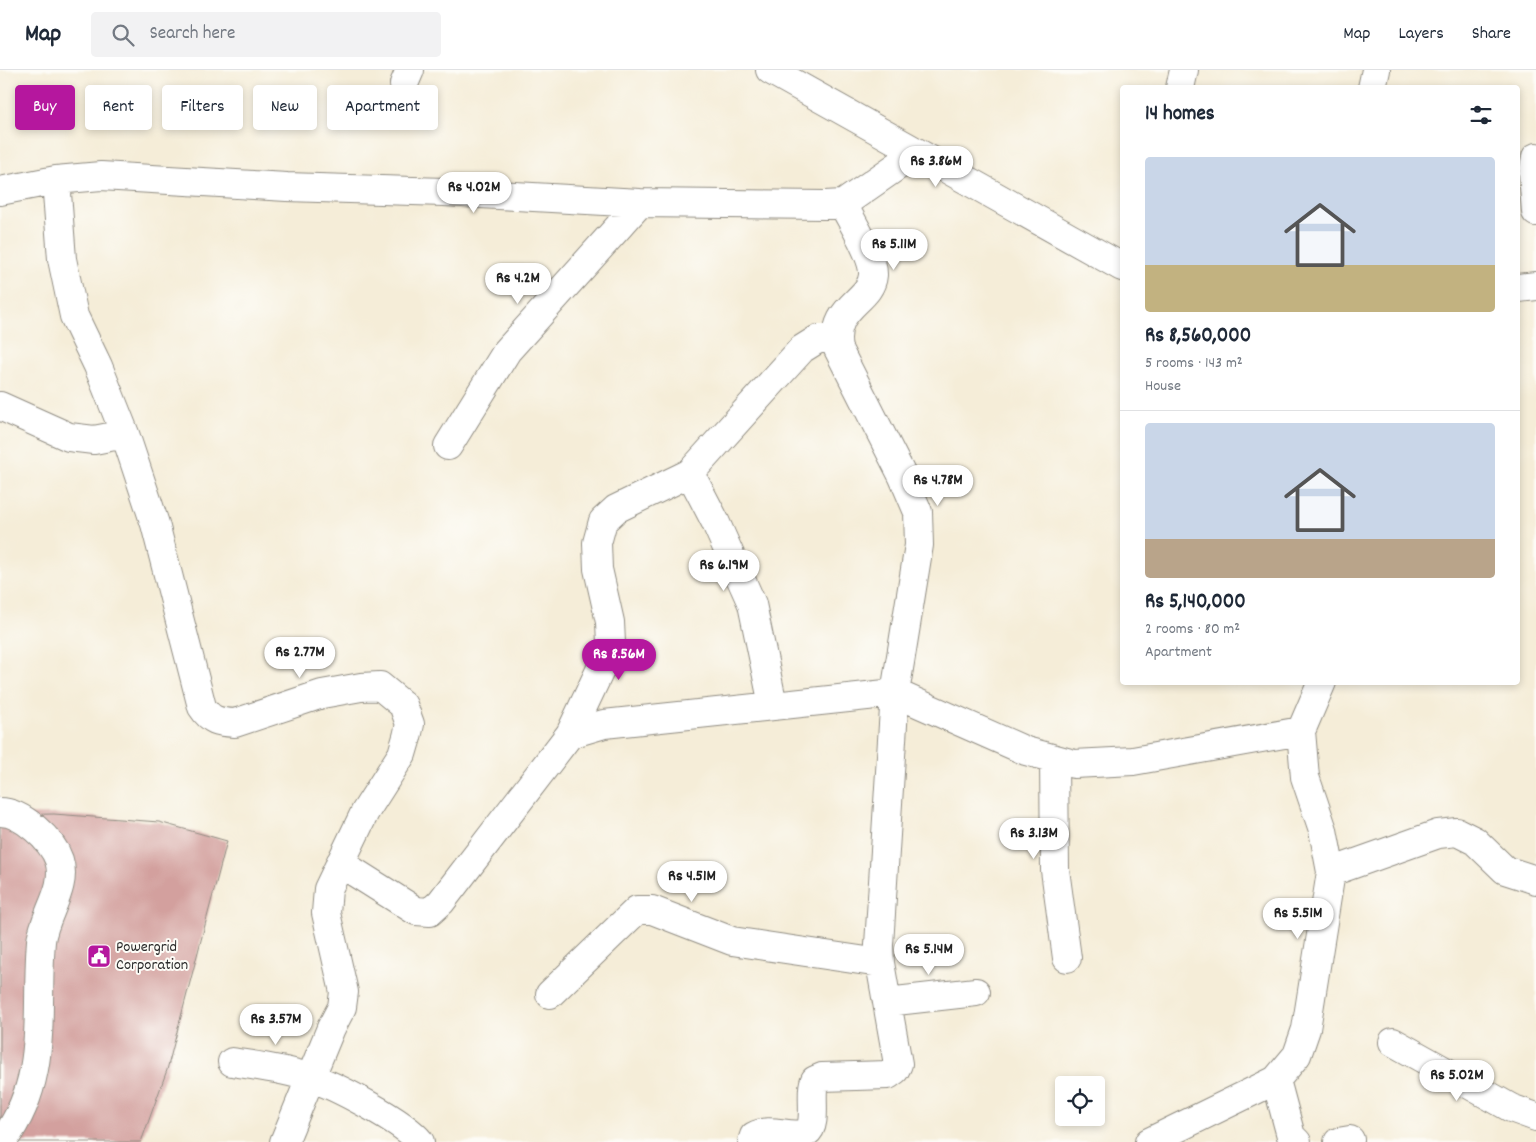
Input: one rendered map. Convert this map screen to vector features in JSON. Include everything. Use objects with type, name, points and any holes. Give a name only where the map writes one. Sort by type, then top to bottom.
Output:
[{"type":"street","points":[[770,70],[1120,266]]},
{"type":"street","points":[[1181,85],[1184,70]]},
{"type":"street","points":[[1373,85],[1376,70]]},
{"type":"street","points":[[0,191],[56,180],[101,176],[287,188],[444,192],[640,202],[825,205],[843,204],[916,152]]},
{"type":"street","points":[[1536,157],[1533,174],[1536,212]]},
{"type":"street","points":[[56,180],[62,259],[74,316],[98,366],[125,434],[155,524],[202,707],[210,718],[220,722],[235,723],[322,694],[361,687],[380,686],[403,705],[410,724],[402,754],[365,812],[328,889],[326,913],[344,992],[342,1007],[331,1028],[284,1142]]},
{"type":"street","points":[[448,446],[507,351],[640,202]]},
{"type":"street","points":[[752,1142],[754,1136],[762,1132],[800,1134],[808,1131],[812,1125],[812,1086],[815,1080],[822,1077],[888,1075],[895,1070],[898,1064],[880,963],[895,693],[920,545],[918,512],[903,477],[843,360],[836,338],[841,318],[869,286],[873,275],[870,259],[843,204]]},
{"type":"street","points":[[1520,288],[1536,286]]},
{"type":"street","points":[[340,863],[416,911],[430,912],[441,902],[570,734],[604,662],[611,643],[610,622],[598,569],[597,543],[602,521],[616,510],[690,473],[802,349],[818,339],[836,338]]},
{"type":"street","points":[[0,406],[69,437],[94,440],[125,434]]},
{"type":"street","points":[[690,473],[715,521],[752,604],[773,705]]},
{"type":"street","points":[[1149,1142],[1276,1080],[1297,1055],[1306,1029],[1331,872],[1323,830],[1305,777],[1301,731],[1321,685]]},
{"type":"street","points":[[570,734],[604,724],[895,693],[1026,751],[1074,764],[1133,761],[1301,731]]},
{"type":"street","points":[[1054,759],[1055,870],[1067,958]]},
{"type":"street","points":[[0,812],[26,819],[42,836],[59,860],[62,877],[42,939],[40,1025],[34,1074],[26,1102],[15,1126],[2,1142]]},
{"type":"street","points":[[1331,872],[1438,834],[1457,832],[1475,841],[1505,870],[1536,880]]},
{"type":"street","points":[[550,994],[637,910],[652,910],[732,941],[880,963]]},
{"type":"street","points":[[887,1002],[976,992]]},
{"type":"street","points":[[1393,1042],[1511,1108],[1536,1117]]},
{"type":"street","points":[[232,1062],[275,1068],[310,1077],[388,1116],[420,1142]]},
{"type":"street","points":[[1276,1080],[1291,1136],[1297,1142]]},
{"type":"building","name":"Powergrid Corporation","points":[[54,814],[159,822],[227,841],[167,1070],[141,1142],[0,1142],[0,815]]},
{"type":"place","name":"Powergrid Corporation","points":[[99,956]]}]
